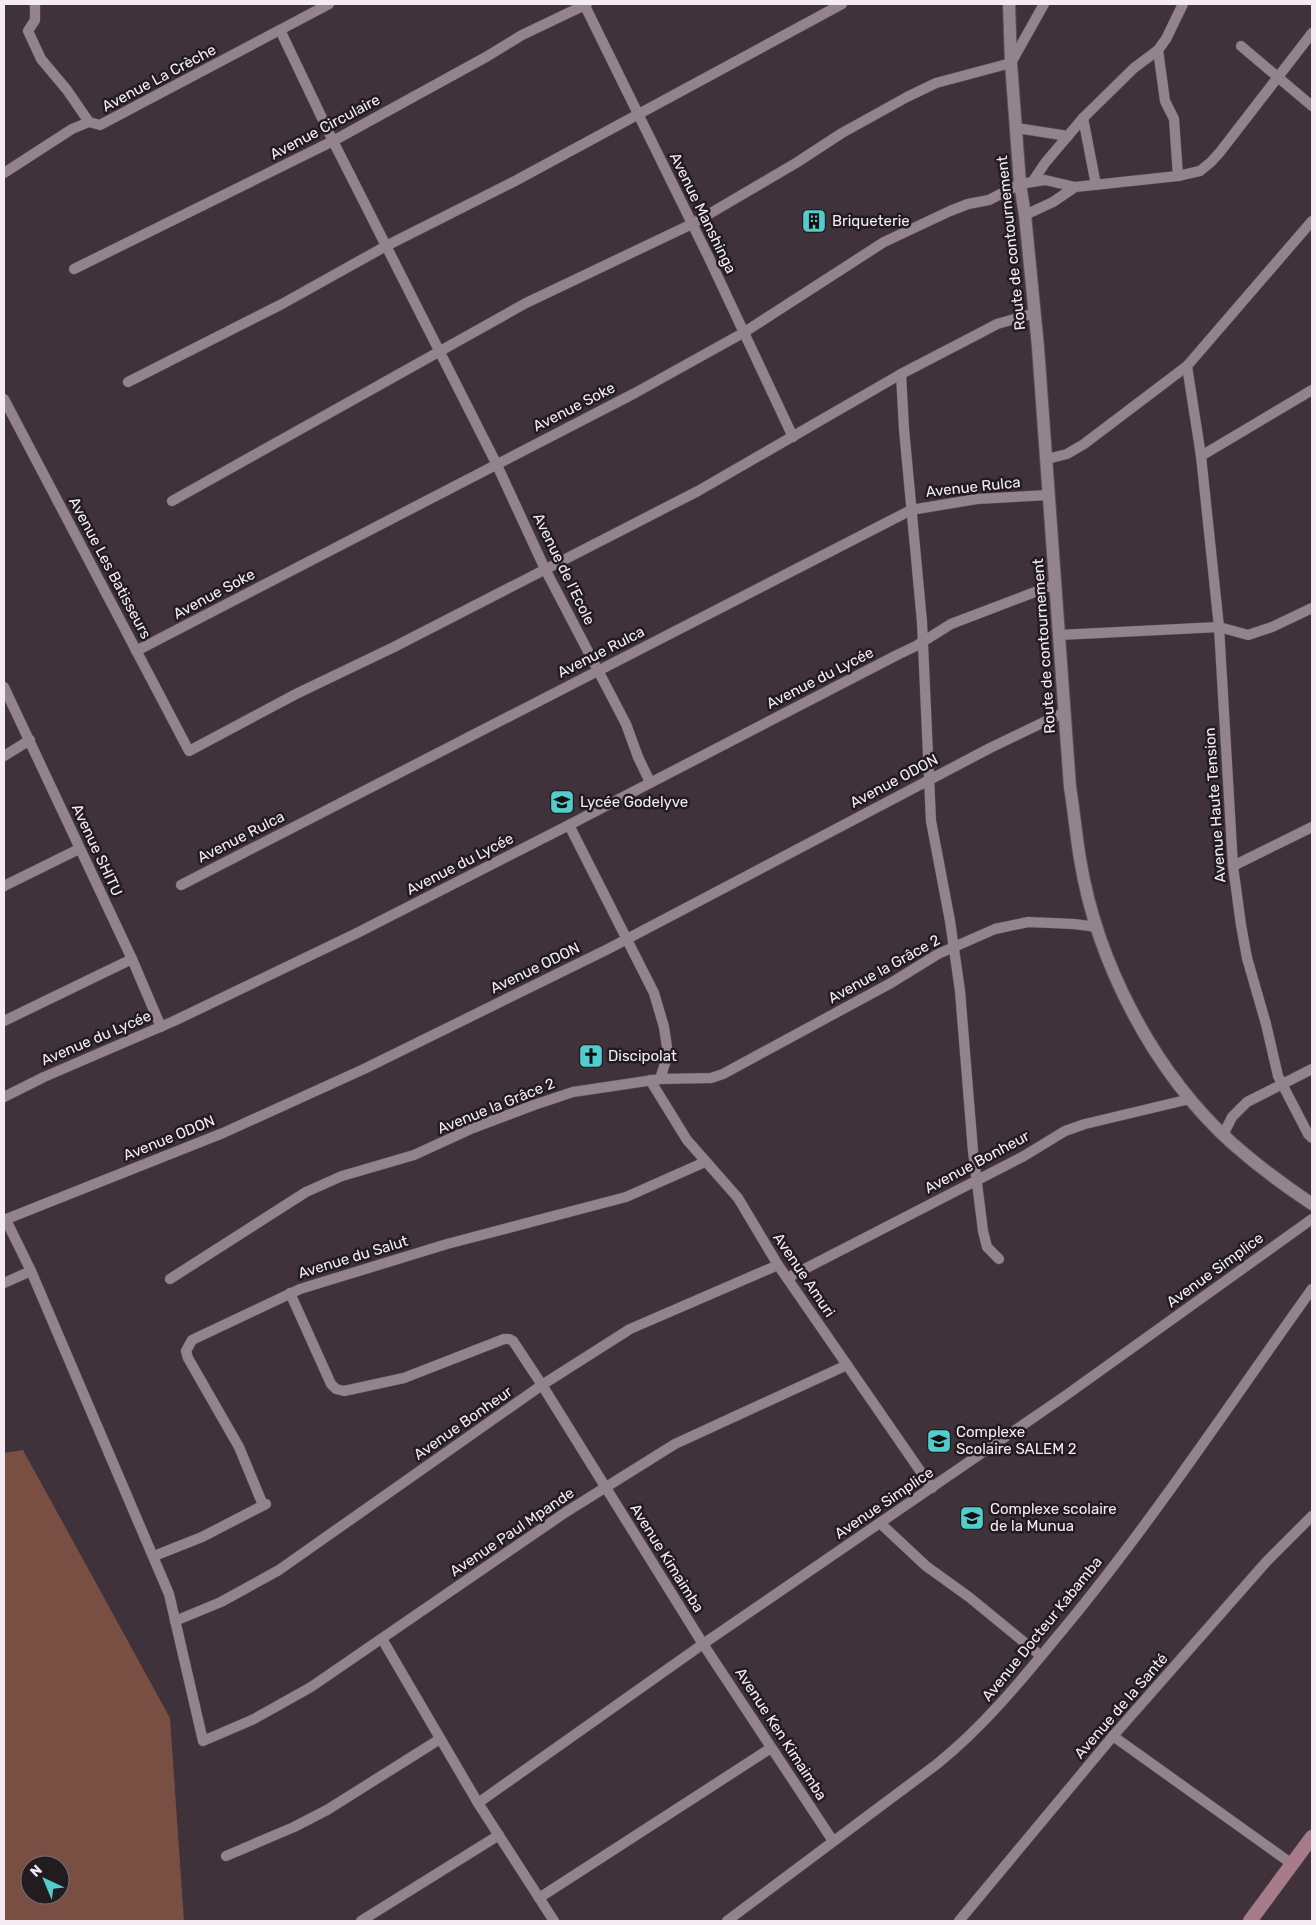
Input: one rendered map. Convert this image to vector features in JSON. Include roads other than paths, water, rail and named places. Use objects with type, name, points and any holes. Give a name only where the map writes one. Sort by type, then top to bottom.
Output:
[{"type":"main road","points":[[1250,1921],[1312,1837]]},
{"type":"street","points":[[35,4],[35,20],[28,32],[41,59],[67,90],[89,122]]},
{"type":"street","name":"Avenue La Crèche","points":[[5,171],[72,129],[89,122],[100,126],[329,4]]},
{"type":"street","name":"Avenue Manshinga","points":[[585,4],[793,437]]},
{"type":"street","name":"Avenue Circulaire","points":[[74,269],[333,141],[486,57],[522,35],[585,4]]},
{"type":"street","points":[[128,382],[282,304],[386,246],[515,181],[842,4]]},
{"type":"street","name":"Route de contournement","points":[[1009,4],[1016,128],[1027,182],[1025,215],[1047,459],[1070,787],[1080,860],[1097,928],[1124,998],[1148,1039],[1190,1099],[1224,1135],[1262,1168],[1312,1204]]},
{"type":"street","points":[[172,501],[526,302],[692,224],[796,163],[842,133],[907,97],[936,83],[1011,63],[1044,4]]},
{"type":"street","points":[[1027,182],[1083,118],[1134,68],[1158,50],[1166,39],[1183,4]]},
{"type":"street","name":"Avenue de l'Ecole","points":[[280,30],[333,141],[496,463],[546,569],[626,724],[638,758],[650,782]]},
{"type":"street","points":[[1027,182],[1045,180],[1075,187],[1178,176],[1200,171],[1211,162],[1312,32]]},
{"type":"street","points":[[1241,46],[1312,106]]},
{"type":"street","points":[[1158,50],[1165,101],[1174,119],[1178,176]]},
{"type":"street","points":[[1083,118],[1096,185]]},
{"type":"street","points":[[1016,128],[1068,136]]},
{"type":"street","name":"Avenue Soke","points":[[136,652],[496,463],[635,393],[743,333],[884,242],[950,211],[968,204],[989,200],[1027,182]]},
{"type":"street","points":[[1025,215],[1053,202],[1075,187]]},
{"type":"street","points":[[1047,459],[1068,454],[1084,444],[1187,366],[1312,221]]},
{"type":"street","points":[[546,569],[698,491],[901,374],[997,324],[1035,313]]},
{"type":"street","name":"Avenue Haute Tension","points":[[1187,366],[1201,456],[1219,626],[1233,866],[1247,958],[1282,1085],[1308,1134],[1312,1138]]},
{"type":"street","points":[[901,374],[922,642],[931,820],[960,992],[976,1180],[983,1232],[987,1247],[998,1259]]},
{"type":"street","points":[[1201,456],[1312,390]]},
{"type":"street","name":"Avenue Les Batisseurs","points":[[4,399],[189,751],[296,694],[546,569]]},
{"type":"street","name":"Avenue Rulca","points":[[181,885],[911,510],[977,499],[1049,495]]},
{"type":"street","name":"Avenue du Lycée","points":[[4,1097],[44,1076],[161,1027],[355,934],[922,642],[951,624],[1056,584]]},
{"type":"street","points":[[1059,635],[1219,626],[1248,635],[1272,627],[1312,608]]},
{"type":"street","name":"Avenue SHITU","points":[[4,687],[132,959],[161,1027]]},
{"type":"street","name":"Avenue ODON","points":[[5,1220],[223,1133],[364,1069],[626,939],[929,779],[1065,712]]},
{"type":"street","points":[[4,756],[30,740]]},
{"type":"street","points":[[569,825],[654,993],[664,1027],[668,1054],[655,1079]]},
{"type":"street","points":[[1233,866],[1312,827]]},
{"type":"street","points":[[4,886],[79,849]]},
{"type":"street","name":"Avenue la Grâce 2","points":[[170,1279],[306,1192],[342,1176],[414,1155],[473,1128],[573,1092],[655,1079],[711,1078],[723,1074],[891,983],[938,954],[995,930],[1028,922],[1074,924],[1097,928]]},
{"type":"street","points":[[4,1020],[132,959]]},
{"type":"street","points":[[1224,1135],[1232,1117],[1240,1107],[1312,1069]]},
{"type":"street","name":"Avenue Amuri","points":[[655,1079],[671,1116],[705,1162],[720,1176],[738,1198],[778,1265],[932,1488]]},
{"type":"street","name":"Avenue Bonheur","points":[[787,1278],[1024,1156],[1065,1131],[1085,1124],[1190,1099]]},
{"type":"street","name":"Avenue du Salut","points":[[154,1556],[202,1537],[264,1504],[239,1447],[188,1358],[186,1351],[192,1340],[290,1293],[447,1244],[626,1197],[705,1162]]},
{"type":"street","name":"Avenue Simplice","points":[[478,1803],[703,1644],[1064,1396],[1312,1219]]},
{"type":"street","points":[[5,1220],[31,1271],[154,1556],[169,1594],[175,1621]]},
{"type":"street","name":"Avenue Bonheur","points":[[175,1621],[221,1602],[279,1570],[542,1386],[630,1329],[778,1265]]},
{"type":"street","points":[[4,1282],[31,1271]]},
{"type":"street","name":"Avenue Docteur Kabamba","points":[[727,1921],[960,1745],[989,1718],[1078,1613],[1166,1497],[1312,1289]]},
{"type":"street","name":"Avenue Kimaimba","points":[[290,1293],[331,1384],[336,1390],[354,1390],[404,1378],[504,1339],[509,1338],[513,1341],[703,1644]]},
{"type":"street","name":"Avenue Paul Mpande","points":[[175,1621],[203,1741],[284,1704],[566,1512],[675,1444],[847,1365]]},
{"type":"street","name":"Avenue de la Santé","points":[[959,1921],[1113,1736],[1267,1561],[1312,1516]]},
{"type":"street","points":[[880,1523],[926,1566],[969,1597],[1041,1656]]},
{"type":"street","points":[[382,1639],[478,1803],[554,1921]]},
{"type":"street","name":"Avenue Ken Kimaimba","points":[[703,1644],[833,1841]]},
{"type":"street","points":[[1113,1736],[1292,1864]]},
{"type":"street","points":[[226,1856],[294,1827],[327,1810],[440,1738]]},
{"type":"street","points":[[540,1898],[771,1748]]},
{"type":"street","points":[[361,1921],[499,1835]]},
{"type":"place","name":"Briqueterie","points":[[814,221]]},
{"type":"place","name":"Lycée Godelyve","points":[[562,802]]},
{"type":"place","name":"Discipolat","points":[[591,1056]]},
{"type":"place","name":"Complexe Scolaire SALEM 2","points":[[939,1441]]},
{"type":"place","name":"Complexe scolaire de la Munua","points":[[972,1518]]}]
